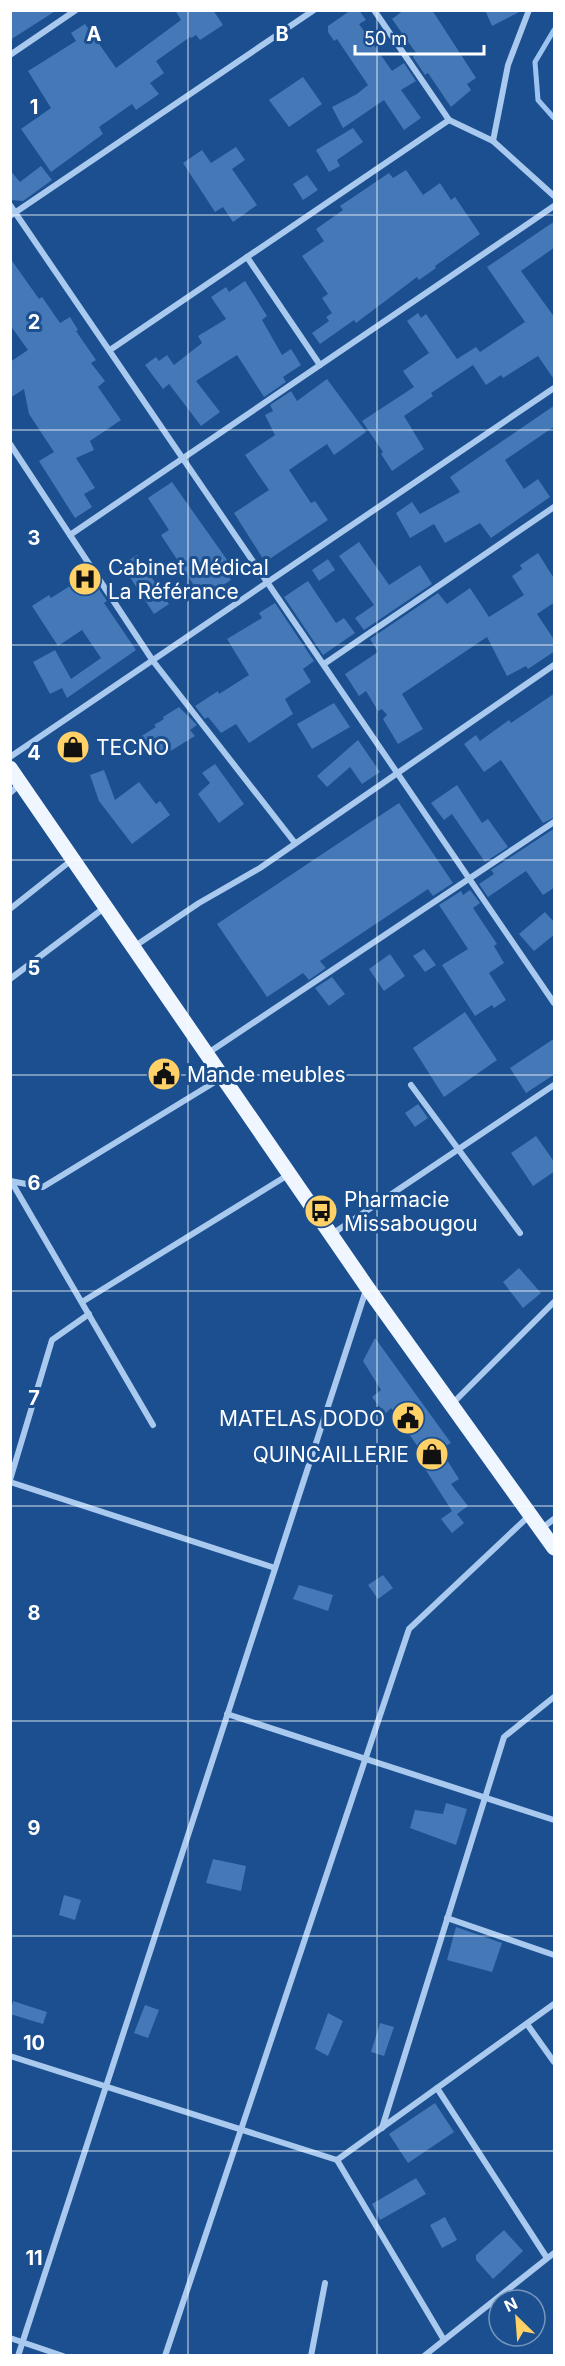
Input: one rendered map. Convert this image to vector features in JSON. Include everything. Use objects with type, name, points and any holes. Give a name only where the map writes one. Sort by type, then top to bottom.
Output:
[{"type":"main road","points":[[10,768],[16,788],[74,858],[367,1287],[555,1548]]},
{"type":"street","points":[[10,55],[66,13],[76,10]]},
{"type":"street","points":[[13,215],[314,10]]},
{"type":"street","points":[[374,10],[449,120],[493,141],[555,196]]},
{"type":"street","points":[[493,141],[508,65],[529,10]]},
{"type":"street","points":[[110,350],[449,120]]},
{"type":"street","points":[[10,205],[13,215],[110,350],[554,1002]]},
{"type":"street","points":[[70,535],[555,206]]},
{"type":"street","points":[[247,257],[320,365]]},
{"type":"street","points":[[10,758],[555,388]]},
{"type":"street","points":[[10,444],[153,661],[295,843]]},
{"type":"street","points":[[324,664],[555,507]]},
{"type":"street","points":[[134,946],[199,903],[260,868],[555,665]]},
{"type":"street","points":[[207,1054],[555,822]]},
{"type":"street","points":[[10,909],[74,858]]},
{"type":"street","points":[[10,980],[107,906]]},
{"type":"street","points":[[11,1181],[43,1186],[223,1077]]},
{"type":"street","points":[[411,1085],[520,1233]]},
{"type":"street","points":[[331,1234],[555,1085]]},
{"type":"street","points":[[82,1302],[290,1174]]},
{"type":"street","points":[[11,1181],[153,1425]]},
{"type":"street","points":[[18,2355],[367,1287]]},
{"type":"street","points":[[451,1404],[555,1302]]},
{"type":"street","points":[[89,1314],[52,1340],[10,1481],[275,1568]]},
{"type":"street","points":[[165,2355],[409,1629],[530,1515]]},
{"type":"street","points":[[541,1529],[555,1519]]},
{"type":"street","points":[[382,2128],[504,1737],[555,1697]]},
{"type":"street","points":[[227,1714],[555,1820]]},
{"type":"street","points":[[447,1918],[555,1955]]},
{"type":"street","points":[[337,2160],[555,2004]]},
{"type":"street","points":[[527,2024],[555,2062]]},
{"type":"street","points":[[10,2056],[337,2160],[444,2340]]},
{"type":"street","points":[[437,2088],[547,2259]]},
{"type":"street","points":[[424,2355],[555,2253]]},
{"type":"street","points":[[311,2355],[325,2283]]},
{"type":"street","points":[[10,2338],[63,2355]]},
{"type":"building","points":[[10,10],[57,10],[10,40]]},
{"type":"building","points":[[175,10],[213,10],[223,25],[200,40],[196,35],[190,37],[156,61],[164,73],[150,83],[159,94],[136,110],[132,104],[99,127],[103,134],[51,172],[21,129],[51,108],[28,71],[76,41],[71,33],[85,24],[116,68],[181,20]]},
{"type":"building","points":[[351,10],[359,10],[366,20],[359,24],[392,71],[404,63],[416,81],[401,90],[421,118],[404,130],[384,100],[343,128],[332,107],[357,94],[368,85],[337,39],[334,41],[328,32],[328,26]]},
{"type":"building","points":[[404,10],[432,10],[476,78],[467,84],[471,90],[451,107],[428,73],[425,75],[413,57],[416,53],[392,19]]},
{"type":"building","points":[[485,10],[523,10],[492,26]]},
{"type":"building","points":[[303,77],[322,104],[289,127],[269,100]]},
{"type":"building","points":[[353,128],[363,142],[337,160],[340,166],[329,172],[316,150]]},
{"type":"building","points":[[236,147],[245,160],[232,169],[257,205],[233,222],[223,207],[215,212],[183,163],[202,150],[211,163]]},
{"type":"building","points":[[41,166],[52,180],[23,201],[10,200],[10,170],[20,182]]},
{"type":"building","points":[[406,170],[423,195],[440,183],[451,200],[455,197],[480,234],[419,280],[417,277],[356,323],[354,320],[320,344],[312,333],[329,321],[326,317],[332,313],[322,298],[328,294],[302,256],[324,241],[316,229],[343,210],[340,206],[389,173],[393,178]]},
{"type":"building","points":[[307,175],[318,190],[303,200],[293,184]]},
{"type":"building","points":[[555,221],[555,247],[521,271],[555,318],[555,381],[538,356],[503,378],[501,375],[486,385],[473,365],[431,393],[433,396],[404,416],[424,449],[392,471],[381,454],[383,452],[362,421],[414,387],[403,371],[429,353],[407,321],[418,313],[421,318],[426,314],[457,359],[476,347],[480,352],[525,322],[487,267]]},
{"type":"building","points":[[10,258],[39,299],[42,297],[60,323],[70,317],[78,330],[76,331],[96,360],[91,363],[105,381],[98,387],[121,420],[90,441],[94,450],[76,458],[95,488],[84,494],[92,507],[75,518],[39,461],[54,452],[29,414],[24,389],[10,398],[10,362],[28,350],[10,325]]},
{"type":"building","points":[[245,281],[267,316],[262,320],[282,355],[291,349],[301,365],[283,377],[286,382],[264,397],[237,355],[196,381],[220,412],[201,426],[169,384],[163,389],[145,365],[156,357],[159,361],[167,355],[174,365],[202,343],[198,336],[226,319],[211,297],[226,287],[229,292]]},
{"type":"building","points":[[327,379],[366,432],[334,455],[327,444],[289,470],[311,503],[315,501],[328,520],[265,562],[234,513],[269,490],[245,455],[275,435],[265,415],[273,411],[270,405],[291,391],[297,401]]},
{"type":"building","points":[[555,405],[555,426],[505,460],[524,489],[538,479],[550,497],[491,538],[480,523],[445,543],[434,524],[410,538],[396,513],[412,502],[420,514],[460,492],[450,477]]},
{"type":"building","points":[[172,482],[230,564],[224,569],[231,580],[207,595],[200,584],[195,587],[161,535],[169,530],[148,498]]},
{"type":"building","points":[[359,542],[389,585],[420,565],[432,584],[364,630],[355,618],[374,605],[339,556]]},
{"type":"building","points":[[538,553],[555,580],[555,602],[537,614],[555,641],[555,651],[528,669],[526,666],[507,676],[487,637],[402,694],[423,729],[398,744],[383,719],[387,715],[382,709],[378,711],[366,691],[359,696],[345,674],[378,652],[370,639],[438,593],[447,604],[470,588],[489,617],[524,595],[512,576],[522,569],[520,565]]},
{"type":"building","points":[[137,555],[169,604],[154,614],[122,565]]},
{"type":"building","points":[[328,559],[335,570],[319,581],[312,570]]},
{"type":"building","points":[[90,576],[107,601],[104,603],[136,650],[67,698],[62,688],[50,694],[33,662],[55,650],[71,679],[101,658],[82,630],[58,646],[32,606],[49,595],[51,598],[73,584],[75,587]]},
{"type":"building","points":[[308,581],[336,623],[344,618],[355,633],[323,655],[284,597]]},
{"type":"building","points":[[275,603],[314,661],[303,669],[311,682],[285,699],[293,714],[249,743],[236,724],[221,733],[208,717],[205,719],[195,706],[249,675],[227,639],[262,618],[259,613]]},
{"type":"building","points":[[555,693],[555,817],[543,823],[501,760],[484,772],[464,744],[476,735],[480,741],[509,720],[511,723]]},
{"type":"building","points":[[334,703],[350,727],[312,749],[297,724]]},
{"type":"building","points":[[179,707],[197,725],[190,730],[195,736],[159,758],[140,737],[156,727],[154,725],[164,719],[163,717]]},
{"type":"building","points":[[358,740],[380,772],[362,784],[350,767],[327,787],[317,776]]},
{"type":"building","points":[[215,764],[244,804],[219,823],[198,794],[210,783],[202,773]]},
{"type":"building","points":[[104,770],[115,800],[139,782],[156,804],[160,801],[170,815],[132,844],[99,801],[90,775]]},
{"type":"building","points":[[457,785],[482,823],[488,819],[508,847],[485,862],[452,814],[444,820],[431,803]]},
{"type":"building","points":[[399,803],[453,883],[433,896],[428,889],[320,961],[326,968],[309,980],[303,973],[267,997],[217,924]]},
{"type":"building","points":[[555,828],[555,887],[543,895],[526,871],[488,897],[479,884],[494,874],[491,870]]},
{"type":"building","points":[[470,890],[480,903],[473,908],[497,944],[494,946],[504,963],[489,973],[506,1000],[494,1008],[492,1005],[475,1016],[442,965],[468,949],[439,905],[461,891],[463,895]]},
{"type":"building","points":[[545,912],[555,923],[555,934],[534,951],[519,934]]},
{"type":"building","points":[[424,949],[436,965],[425,972],[413,956]]},
{"type":"building","points":[[390,954],[405,976],[384,991],[369,969]]},
{"type":"building","points":[[332,977],[345,994],[329,1006],[315,988]]},
{"type":"building","points":[[465,1012],[497,1060],[444,1097],[413,1048]]},
{"type":"building","points":[[555,1038],[555,1074],[526,1093],[510,1068]]},
{"type":"building","points":[[418,1104],[428,1118],[415,1127],[405,1113]]},
{"type":"building","points":[[536,1136],[555,1163],[555,1171],[533,1186],[511,1153]]},
{"type":"building","points":[[519,1268],[541,1293],[523,1308],[503,1282]]},
{"type":"building","points":[[375,1338],[451,1443],[440,1449],[459,1479],[451,1484],[468,1506],[457,1514],[464,1523],[452,1533],[441,1519],[452,1511],[420,1461],[425,1457],[391,1408],[385,1414],[372,1397],[381,1390],[363,1361]]},
{"type":"building","points":[[383,1575],[393,1588],[378,1599],[368,1585]]},
{"type":"building","points":[[299,1585],[333,1595],[328,1611],[293,1599]]},
{"type":"building","points":[[446,1803],[467,1809],[456,1845],[410,1828],[415,1810],[443,1814]]},
{"type":"building","points":[[213,1859],[246,1866],[241,1891],[206,1883]]},
{"type":"building","points":[[64,1895],[81,1900],[75,1920],[59,1915]]},
{"type":"building","points":[[456,1927],[502,1943],[492,1972],[447,1960]]},
{"type":"building","points":[[13,2001],[47,2012],[43,2024],[10,2014]]},
{"type":"building","points":[[145,2005],[159,2010],[148,2038],[134,2033]]},
{"type":"building","points":[[328,2013],[343,2021],[328,2056],[315,2049]]},
{"type":"building","points":[[380,2023],[394,2027],[384,2056],[371,2052]]},
{"type":"building","points":[[435,2103],[454,2132],[408,2163],[389,2134]]},
{"type":"building","points":[[416,2178],[426,2194],[380,2220],[372,2204]]},
{"type":"building","points":[[445,2217],[457,2240],[442,2248],[430,2225]]},
{"type":"building","points":[[504,2230],[523,2251],[493,2279],[476,2260],[476,2255]]},
{"type":"waterway","points":[[554,30],[535,62],[538,100],[554,118]]},
{"type":"place","name":"Cabinet Médical La Référance","points":[[85,579]]},
{"type":"place","name":"TECNO","points":[[73,747]]},
{"type":"place","name":"Mande meubles","points":[[164,1074]]},
{"type":"place","name":"Pharmacie Missabougou","points":[[321,1211]]},
{"type":"place","name":"MATELAS DODO","points":[[408,1418]]},
{"type":"place","name":"QUINCAILLERIE","points":[[432,1454]]}]
